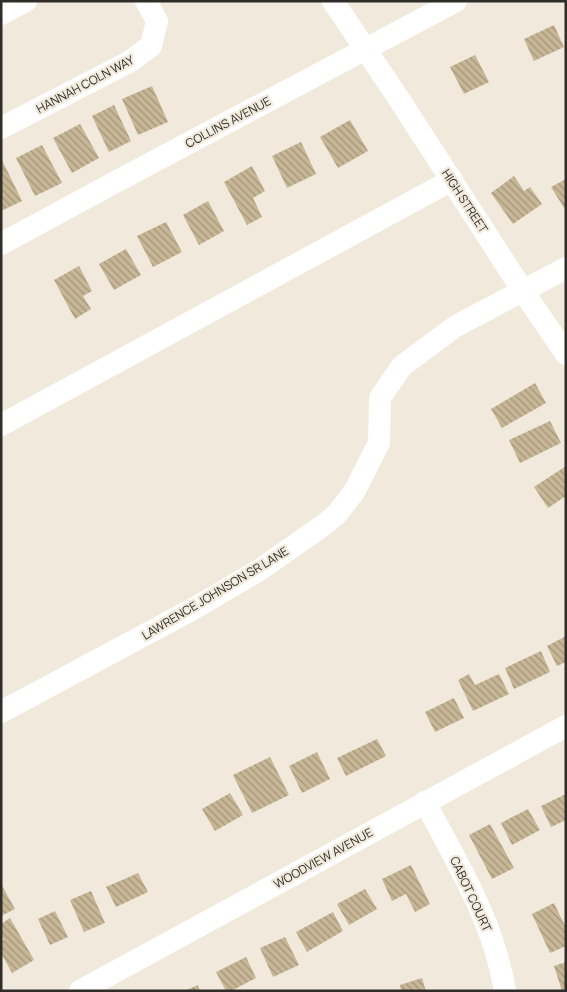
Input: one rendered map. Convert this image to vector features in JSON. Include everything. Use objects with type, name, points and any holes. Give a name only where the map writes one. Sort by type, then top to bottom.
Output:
[{"type":"street","points":[[1,14],[26,1]]},
{"type":"street","name":"HANNAH COLN WAY","points":[[1,128],[129,62],[151,46],[157,21],[146,1]]},
{"type":"street","name":"HIGH STREET","points":[[333,1],[366,48],[523,291],[566,354]]},
{"type":"street","name":"COLLINS AVENUE","points":[[1,244],[456,1]]},
{"type":"street","points":[[1,426],[452,180]]},
{"type":"street","name":"LAWRENCE JOHNSON SR LANE","points":[[1,712],[193,609],[261,569],[325,524],[354,492],[379,443],[380,398],[402,366],[456,326],[566,268]]},
{"type":"street","name":"WOODVIEW AVENUE","points":[[80,991],[566,726]]},
{"type":"street","name":"CABOT COURT","points":[[425,802],[472,891],[485,921],[496,952],[505,991]]},
{"type":"building","points":[[554,25],[564,47],[534,61],[524,39]]},
{"type":"building","points":[[475,55],[489,82],[464,94],[450,67]]},
{"type":"building","points":[[152,86],[168,122],[138,135],[122,99]]},
{"type":"building","points":[[114,105],[131,141],[109,152],[92,116]]},
{"type":"building","points":[[350,120],[368,151],[338,168],[320,137]]},
{"type":"building","points":[[80,124],[99,158],[72,173],[53,138]]},
{"type":"building","points":[[301,142],[316,174],[287,188],[272,156]]},
{"type":"building","points":[[42,145],[62,183],[35,196],[16,158]]},
{"type":"building","points":[[1,158],[22,201],[1,211]]},
{"type":"building","points":[[252,166],[265,191],[253,198],[262,217],[247,225],[224,182]]},
{"type":"building","points":[[514,176],[524,191],[530,187],[542,204],[513,224],[491,193]]},
{"type":"building","points":[[566,179],[566,207],[564,208],[551,187]]},
{"type":"building","points":[[208,201],[224,231],[199,245],[183,215]]},
{"type":"building","points":[[166,222],[182,252],[153,267],[137,236]]},
{"type":"building","points":[[126,249],[141,275],[114,290],[99,264]]},
{"type":"building","points":[[79,266],[92,291],[83,296],[91,309],[75,319],[54,280]]},
{"type":"building","points":[[535,383],[546,403],[502,428],[491,409]]},
{"type":"building","points":[[550,421],[561,443],[520,463],[509,440]]},
{"type":"building","points":[[566,466],[566,496],[548,508],[534,487]]},
{"type":"building","points":[[566,636],[566,662],[557,666],[547,646]]},
{"type":"building","points":[[541,651],[550,672],[514,689],[505,668]]},
{"type":"building","points":[[469,674],[475,685],[499,674],[509,694],[473,711],[458,680]]},
{"type":"building","points":[[454,698],[464,718],[435,732],[425,712]]},
{"type":"building","points":[[377,739],[386,756],[346,776],[337,758]]},
{"type":"building","points":[[317,752],[330,779],[302,793],[289,766]]},
{"type":"building","points":[[270,757],[289,795],[252,813],[233,775]]},
{"type":"building","points":[[230,793],[243,815],[215,831],[202,809]]},
{"type":"building","points":[[566,794],[566,820],[551,827],[541,806]]},
{"type":"building","points":[[528,809],[540,830],[512,845],[501,823]]},
{"type":"building","points":[[490,824],[514,868],[492,879],[469,835]]},
{"type":"building","points":[[411,865],[430,904],[415,912],[406,894],[392,901],[382,879]]},
{"type":"building","points":[[138,873],[148,892],[116,907],[106,887]]},
{"type":"building","points":[[1,884],[15,909],[1,916]]},
{"type":"building","points":[[365,889],[377,909],[349,925],[337,904]]},
{"type":"building","points":[[91,891],[105,923],[84,932],[70,900]]},
{"type":"building","points":[[554,903],[566,928],[566,946],[550,953],[532,914]]},
{"type":"building","points":[[55,911],[68,937],[50,945],[38,919]]},
{"type":"building","points":[[333,912],[343,931],[307,952],[296,932]]},
{"type":"building","points":[[10,918],[34,960],[12,973],[1,953],[1,941],[4,940],[1,935],[1,924]]},
{"type":"building","points":[[285,937],[299,965],[273,977],[260,948]]},
{"type":"building","points":[[246,957],[256,978],[231,991],[226,991],[216,972]]},
{"type":"building","points":[[566,962],[566,991],[562,991],[554,966]]},
{"type":"building","points":[[422,978],[426,991],[401,991],[400,985]]},
{"type":"building","points":[[198,985],[200,991],[184,991]]}]
